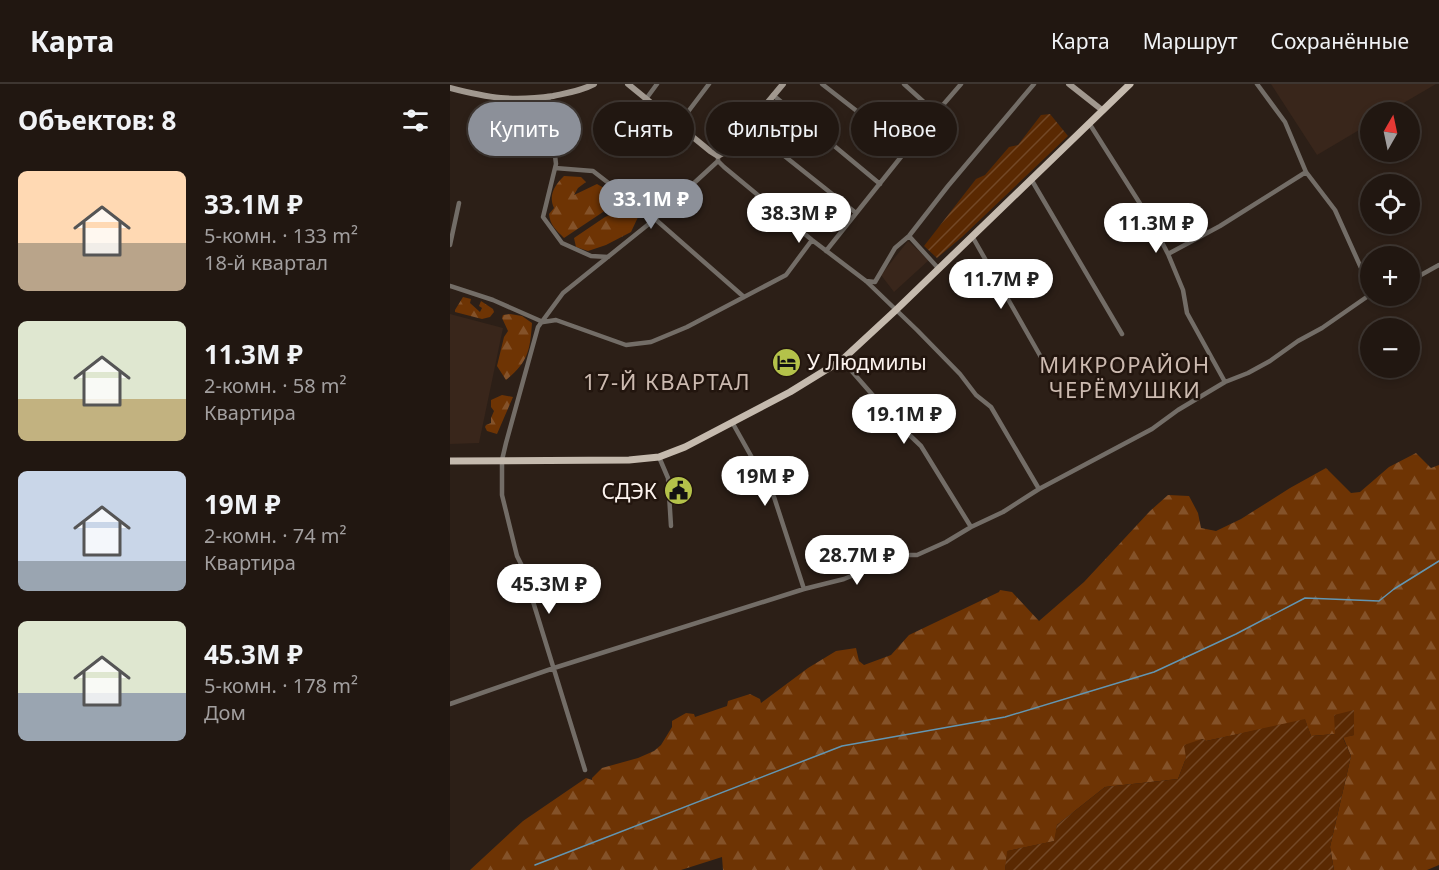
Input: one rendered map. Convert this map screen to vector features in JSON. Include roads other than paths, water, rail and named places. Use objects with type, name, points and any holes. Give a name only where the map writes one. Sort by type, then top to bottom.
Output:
[{"type":"main road","points":[[450,461],[629,460],[659,457],[685,447],[790,392],[842,360],[1130,84]]},
{"type":"street","points":[[450,88],[499,99],[530,99],[577,91],[594,84]]},
{"type":"street","points":[[628,84],[650,102]]},
{"type":"street","points":[[646,99],[657,84]]},
{"type":"street","points":[[694,104],[710,84]]},
{"type":"street","points":[[767,102],[783,84]]},
{"type":"street","points":[[822,84],[851,107]]},
{"type":"street","points":[[945,102],[961,84]]},
{"type":"street","points":[[866,281],[875,282],[894,248],[909,236],[1034,84]]},
{"type":"street","points":[[1069,84],[1102,110]]},
{"type":"street","points":[[1257,84],[1285,122],[1306,172],[1335,210],[1360,267]]},
{"type":"street","points":[[908,85],[925,102]]},
{"type":"street","points":[[773,95],[880,184]]},
{"type":"street","points":[[548,96],[556,164],[543,217],[562,243],[591,256],[608,258]]},
{"type":"street","points":[[1089,123],[1151,221],[1183,290],[1187,312],[1225,382]]},
{"type":"street","points":[[694,138],[724,167],[866,281],[946,359],[976,395],[991,407],[1039,489]]},
{"type":"street","points":[[585,771],[527,576],[517,556],[502,495],[502,460],[538,327],[563,292],[655,219],[721,156]]},
{"type":"street","points":[[785,156],[856,213]]},
{"type":"street","points":[[826,251],[902,156]]},
{"type":"street","points":[[555,168],[593,171],[655,219],[744,297]]},
{"type":"street","points":[[1168,254],[1220,226],[1306,172]]},
{"type":"street","points":[[1031,179],[1122,334]]},
{"type":"street","points":[[450,245],[459,203]]},
{"type":"street","points":[[909,236],[938,268]]},
{"type":"street","points":[[972,236],[1050,373]]},
{"type":"street","points":[[450,286],[493,300],[543,322],[556,320],[626,345],[651,342],[687,327],[786,275],[813,240]]},
{"type":"street","points":[[1420,275],[1439,265]]},
{"type":"street","points":[[450,704],[554,668],[804,589],[844,579],[890,560],[917,555],[1003,512],[1039,489],[1152,429],[1178,410],[1225,382],[1270,361],[1322,328],[1360,300]]},
{"type":"street","points":[[842,360],[898,424],[921,446],[971,526]]},
{"type":"street","points":[[732,422],[774,498],[804,589]]},
{"type":"street","points":[[659,457],[668,478],[672,526]]},
{"type":"waterway","points":[[535,865],[842,746],[1005,717],[1154,672],[1236,634],[1305,598],[1379,601],[1439,561]]},
{"type":"place","name":"У Людмилы","points":[[786,362]]},
{"type":"place","name":"СДЭК","points":[[678,491]]},
{"type":"district","name":"МИКРОРАЙОН ЧЕРЁМУШКИ","points":[[1125,376]]},
{"type":"district","name":"17-Й КВАРТАЛ","points":[[667,381]]}]
